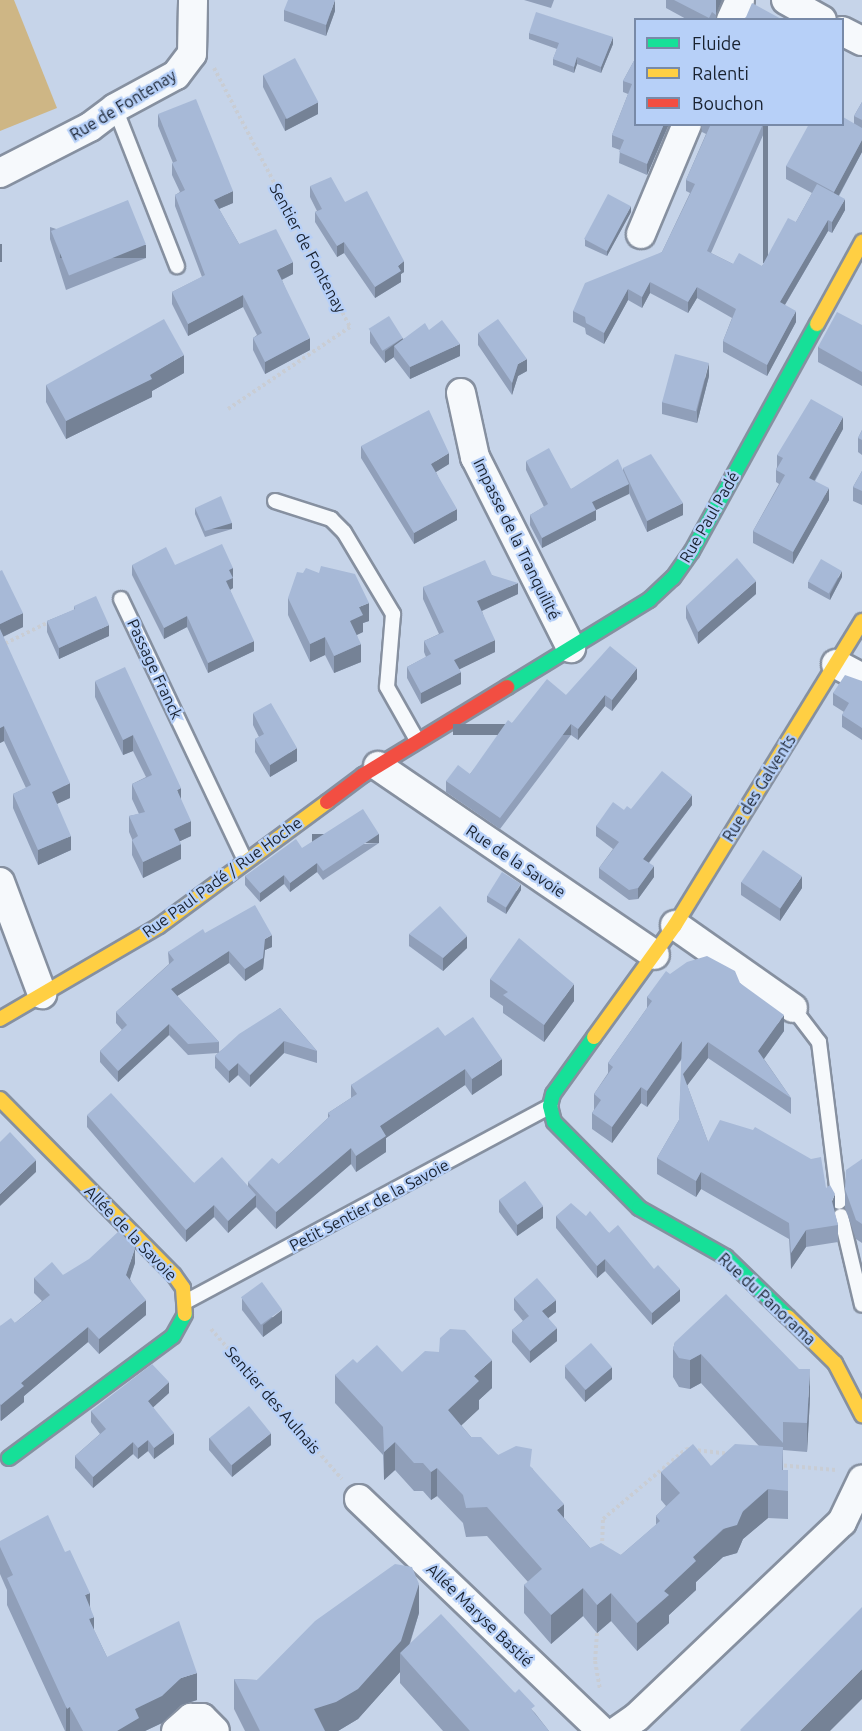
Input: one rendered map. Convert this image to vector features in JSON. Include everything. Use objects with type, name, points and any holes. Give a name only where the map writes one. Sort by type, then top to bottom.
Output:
[{"type":"street","name":"Rue de Fontenay","points":[[0,173],[90,127],[116,108],[176,75],[186,66],[194,41],[193,0]]},
{"type":"street","points":[[732,18],[740,0]]},
{"type":"street","points":[[786,0],[818,18]]},
{"type":"street","points":[[844,32],[862,41]]},
{"type":"street","points":[[641,234],[686,126]]},
{"type":"street","name":"Rue Paul Padé","points":[[378,766],[649,600],[673,578],[692,551],[862,242]]},
{"type":"street","name":"Impasse de la Tranquilité","points":[[461,393],[476,457],[571,648]]},
{"type":"street","name":"Rue des Galvents","points":[[550,1106],[552,1094],[675,925],[862,621]]},
{"type":"street","points":[[836,664],[862,678]]},
{"type":"street","name":"Rue Paul Padé / Rue Hoche","points":[[0,1019],[159,926],[245,860],[378,766]]},
{"type":"street","name":"Rue de la Savoie","points":[[378,766],[655,955]]},
{"type":"street","points":[[0,882],[52,988]]},
{"type":"street","points":[[675,925],[793,1008]]},
{"type":"street","name":"Allée de la Savoie","points":[[0,1099],[174,1275],[183,1288],[186,1301]]},
{"type":"street","name":"Rue du Panorama","points":[[550,1106],[554,1122],[639,1209],[726,1257],[835,1363],[862,1415]]},
{"type":"street","points":[[9,1458],[173,1336],[186,1301]]},
{"type":"street","points":[[617,1731],[637,1717],[842,1522],[851,1475]]},
{"type":"street","name":"Allée Maryse Bastié","points":[[359,1499],[602,1731]]},
{"type":"street","points":[[176,1731],[191,1718],[202,1718],[215,1731]]},
{"type":"lane","points":[[116,108],[177,266]]},
{"type":"lane","points":[[275,501],[331,519],[344,532],[393,614],[387,687],[417,740]]},
{"type":"lane","name":"Passage Franck","points":[[121,599],[245,860]]},
{"type":"lane","points":[[793,1008],[819,1042],[840,1209],[862,1305]]},
{"type":"lane","name":"Petit Sentier de la Savoie","points":[[186,1301],[550,1106]]},
{"type":"path","name":"Sentier de Fontenay","points":[[194,41],[213,66],[350,327],[228,409]]},
{"type":"path","points":[[0,646],[52,621]]},
{"type":"path","name":"Sentier des Aulnais","points":[[186,1301],[359,1499]]},
{"type":"path","points":[[602,1551],[603,1519],[686,1449],[735,1456]]},
{"type":"path","points":[[774,1465],[851,1475]]},
{"type":"path","points":[[595,1661],[597,1633]]},
{"type":"shaded area","points":[[0,0],[14,0],[57,108],[0,131]]},
{"type":"building","points":[[288,0],[335,0],[326,25],[284,10]]},
{"type":"building","points":[[674,0],[716,0],[716,15],[712,12],[709,18]]},
{"type":"building","points":[[752,3],[779,18],[745,18]]},
{"type":"building","points":[[536,12],[613,37],[601,67],[577,57],[574,67],[553,59],[559,43],[529,33]]},
{"type":"building","points":[[295,58],[318,102],[287,119],[263,75]]},
{"type":"building","points":[[634,61],[634,126],[663,126],[647,164],[619,152],[624,140],[612,135],[632,84],[623,81]]},
{"type":"building","points":[[196,99],[233,191],[214,200],[239,244],[276,229],[293,262],[277,270],[310,338],[265,362],[253,338],[262,333],[243,295],[188,324],[172,292],[205,275],[175,195],[185,190],[172,163],[177,161],[158,114]]},
{"type":"building","points":[[862,102],[862,120],[854,116]]},
{"type":"building","points":[[844,118],[862,128],[862,140],[834,192],[786,166],[808,126],[844,126]]},
{"type":"building","points":[[710,126],[762,126],[707,251],[733,264],[739,253],[762,266],[788,218],[796,222],[817,184],[845,199],[832,222],[828,220],[780,302],[796,311],[767,365],[723,341],[736,309],[697,287],[688,302],[650,282],[642,297],[628,289],[604,333],[586,323],[585,317],[573,311],[585,283],[662,252],[695,184],[686,180]]},
{"type":"building","points":[[331,177],[345,202],[367,191],[404,261],[398,266],[401,271],[375,287],[344,242],[337,246],[315,212],[322,209],[310,186]]},
{"type":"building","points":[[608,194],[631,206],[607,251],[584,239]]},
{"type":"building","points":[[128,200],[146,245],[69,276],[51,231]]},
{"type":"building","points":[[837,312],[862,325],[862,372],[818,347]]},
{"type":"building","points":[[389,316],[403,338],[382,351],[369,329]]},
{"type":"building","points":[[164,319],[184,355],[150,375],[152,379],[66,421],[46,385]]},
{"type":"building","points":[[498,319],[527,359],[518,364],[512,383],[478,333]]},
{"type":"building","points":[[442,320],[460,344],[410,367],[394,346],[425,323],[429,330]]},
{"type":"building","points":[[675,354],[709,363],[696,411],[662,402]]},
{"type":"building","points":[[811,399],[843,417],[809,478],[829,488],[793,552],[753,531],[785,475],[776,470],[783,458],[777,455]]},
{"type":"building","points":[[429,410],[449,453],[431,464],[457,509],[414,533],[361,446]]},
{"type":"building","points":[[549,448],[571,489],[618,459],[629,484],[592,502],[596,510],[542,538],[530,515],[548,504],[526,461]]},
{"type":"building","points":[[651,454],[683,503],[647,521],[623,468]]},
{"type":"building","points":[[862,471],[862,491],[853,487]]},
{"type":"building","points":[[221,496],[232,523],[205,531],[195,508]]},
{"type":"building","points":[[222,544],[233,568],[229,570],[233,578],[226,581],[254,641],[208,663],[187,616],[164,628],[132,565],[166,547],[175,565]]},
{"type":"building","points":[[737,558],[756,581],[698,632],[686,606]]},
{"type":"building","points":[[821,559],[842,571],[829,594],[808,582]]},
{"type":"building","points":[[485,560],[492,575],[518,583],[477,601],[495,640],[454,660],[461,672],[421,693],[407,667],[431,654],[424,641],[444,632],[423,587]]},
{"type":"building","points":[[321,566],[355,574],[369,603],[359,607],[363,615],[350,621],[361,644],[334,656],[325,637],[310,644],[288,598],[297,572],[303,573],[306,568],[319,573]]},
{"type":"building","points":[[2,570],[23,613],[0,624],[0,571]]},
{"type":"building","points":[[96,596],[109,625],[59,648],[47,621],[75,609],[74,606]]},
{"type":"building","points":[[0,629],[70,783],[52,792],[71,836],[38,850],[13,794],[31,785],[4,726],[0,728]]},
{"type":"building","points":[[610,646],[637,668],[612,700],[605,695],[578,729],[571,724],[500,818],[446,781],[458,765],[470,774],[508,720],[512,723],[547,679],[566,695]]},
{"type":"building","points":[[125,667],[181,788],[177,790],[191,821],[174,829],[181,844],[143,862],[132,840],[138,836],[129,816],[145,812],[132,784],[152,775],[133,735],[123,740],[95,681]]},
{"type":"building","points":[[845,675],[862,681],[862,728],[842,715],[849,703],[833,693]]},
{"type":"building","points":[[271,703],[297,748],[270,765],[255,739],[264,734],[253,713]]},
{"type":"building","points":[[662,771],[692,795],[643,859],[654,866],[638,888],[629,890],[599,868],[619,842],[596,826],[613,802],[624,810],[627,806],[631,809]]},
{"type":"building","points":[[363,809],[379,834],[323,871],[317,863],[290,883],[284,875],[260,893],[245,876],[296,839],[302,848]]},
{"type":"building","points":[[763,850],[802,876],[780,909],[741,882]]},
{"type":"building","points":[[502,872],[521,884],[506,907],[487,896]]},
{"type":"building","points":[[255,905],[272,935],[265,939],[263,958],[245,969],[229,951],[171,989],[219,1042],[188,1044],[169,1024],[118,1071],[100,1051],[127,1025],[116,1012],[174,960],[168,952],[203,929],[205,933]]},
{"type":"building","points":[[440,906],[467,936],[443,958],[409,934]]},
{"type":"building","points":[[519,938],[574,984],[544,1025],[503,995],[508,992],[490,979]]},
{"type":"building","points":[[707,956],[735,971],[740,983],[784,1015],[758,1051],[791,1098],[708,1042],[683,1074],[708,1142],[720,1120],[753,1130],[755,1127],[811,1159],[821,1157],[826,1188],[830,1185],[835,1194],[832,1201],[838,1225],[806,1230],[791,1253],[789,1223],[701,1172],[696,1181],[657,1158],[679,1120],[682,1041],[647,1091],[641,1087],[612,1127],[592,1113],[601,1100],[594,1094],[613,1067],[608,1063],[652,1001],[647,997],[666,971],[670,974],[687,962]]},
{"type":"building","points":[[280,1008],[317,1051],[284,1041],[250,1075],[238,1063],[229,1071],[215,1056],[239,1034]]},
{"type":"building","points":[[473,1017],[502,1059],[472,1079],[465,1069],[380,1126],[386,1136],[356,1156],[351,1148],[276,1212],[248,1182],[272,1158],[279,1164],[330,1116],[328,1113],[357,1094],[351,1085],[438,1027],[445,1036]]},
{"type":"building","points":[[111,1093],[194,1183],[222,1157],[256,1195],[228,1221],[214,1205],[186,1230],[87,1115]]},
{"type":"building","points":[[10,1132],[36,1160],[0,1194],[0,1142]]},
{"type":"building","points":[[862,1159],[862,1224],[856,1220],[845,1189],[846,1170]]},
{"type":"building","points":[[525,1181],[543,1206],[517,1225],[499,1200]]},
{"type":"building","points":[[571,1203],[586,1216],[590,1211],[609,1233],[618,1225],[654,1269],[658,1265],[680,1289],[652,1313],[605,1259],[597,1266],[556,1216]]},
{"type":"building","points":[[119,1231],[135,1248],[126,1275],[146,1300],[99,1339],[88,1327],[21,1383],[24,1386],[1,1405],[0,1326],[11,1318],[15,1323],[50,1295],[34,1278],[52,1262],[63,1275],[89,1259]]},
{"type":"building","points":[[537,1278],[556,1300],[542,1311],[557,1328],[530,1351],[512,1330],[529,1316],[514,1298]]},
{"type":"building","points":[[262,1282],[282,1310],[261,1325],[241,1297]]},
{"type":"building","points":[[726,1294],[799,1369],[810,1369],[807,1423],[783,1422],[783,1443],[701,1354],[690,1360],[679,1358],[673,1349],[675,1342]]},
{"type":"building","points":[[450,1329],[465,1330],[492,1360],[474,1376],[479,1381],[448,1410],[471,1437],[481,1437],[498,1455],[516,1446],[532,1449],[530,1466],[564,1504],[557,1510],[590,1548],[601,1543],[621,1555],[660,1521],[656,1516],[680,1493],[661,1472],[693,1444],[711,1466],[735,1444],[783,1447],[782,1470],[788,1470],[788,1491],[768,1489],[743,1511],[737,1525],[723,1529],[693,1557],[696,1561],[664,1591],[669,1595],[637,1623],[611,1593],[597,1605],[583,1588],[551,1615],[524,1585],[542,1569],[487,1507],[466,1508],[463,1495],[437,1468],[431,1472],[423,1463],[414,1463],[395,1442],[384,1452],[383,1427],[335,1375],[353,1359],[357,1363],[377,1345],[402,1372],[425,1351],[439,1352],[440,1338]]},
{"type":"building","points":[[591,1343],[612,1367],[586,1390],[565,1366]]},
{"type":"building","points":[[152,1364],[169,1382],[148,1401],[174,1433],[154,1448],[148,1440],[138,1448],[133,1442],[93,1477],[75,1456],[106,1429],[91,1411]]},
{"type":"building","points":[[249,1406],[271,1433],[231,1465],[209,1438]]},
{"type":"building","points":[[48,1515],[65,1552],[70,1550],[90,1593],[85,1595],[94,1617],[89,1619],[107,1657],[179,1621],[197,1673],[181,1678],[162,1696],[135,1709],[139,1718],[117,1731],[83,1731],[70,1707],[67,1709],[7,1578],[13,1575],[0,1547],[0,1541]]},
{"type":"building","points":[[395,1564],[412,1567],[419,1584],[401,1641],[358,1689],[336,1702],[314,1709],[325,1731],[260,1731],[234,1679],[257,1680],[315,1621]]},
{"type":"building","points":[[862,1607],[862,1669],[800,1731],[741,1731],[740,1730]]},
{"type":"building","points":[[441,1614],[515,1693],[519,1689],[535,1706],[531,1709],[549,1731],[470,1731],[400,1653]]},
{"type":"traffic: fast","points":[[507,687],[649,600],[673,578],[692,551],[817,324]]},
{"type":"traffic: fast","points":[[594,1037],[553,1094],[550,1106],[554,1122],[639,1208],[726,1257],[788,1317]]},
{"type":"traffic: fast","points":[[9,1458],[173,1336],[185,1314]]},
{"type":"traffic: slow","points":[[817,324],[862,242]]},
{"type":"traffic: slow","points":[[594,1037],[675,925],[862,621]]},
{"type":"traffic: slow","points":[[0,1019],[159,926],[327,802]]},
{"type":"traffic: slow","points":[[0,1099],[174,1275],[183,1288],[185,1314]]},
{"type":"traffic: slow","points":[[788,1317],[835,1363],[862,1415]]},
{"type":"traffic: jam","points":[[327,802],[363,775],[507,687]]}]
